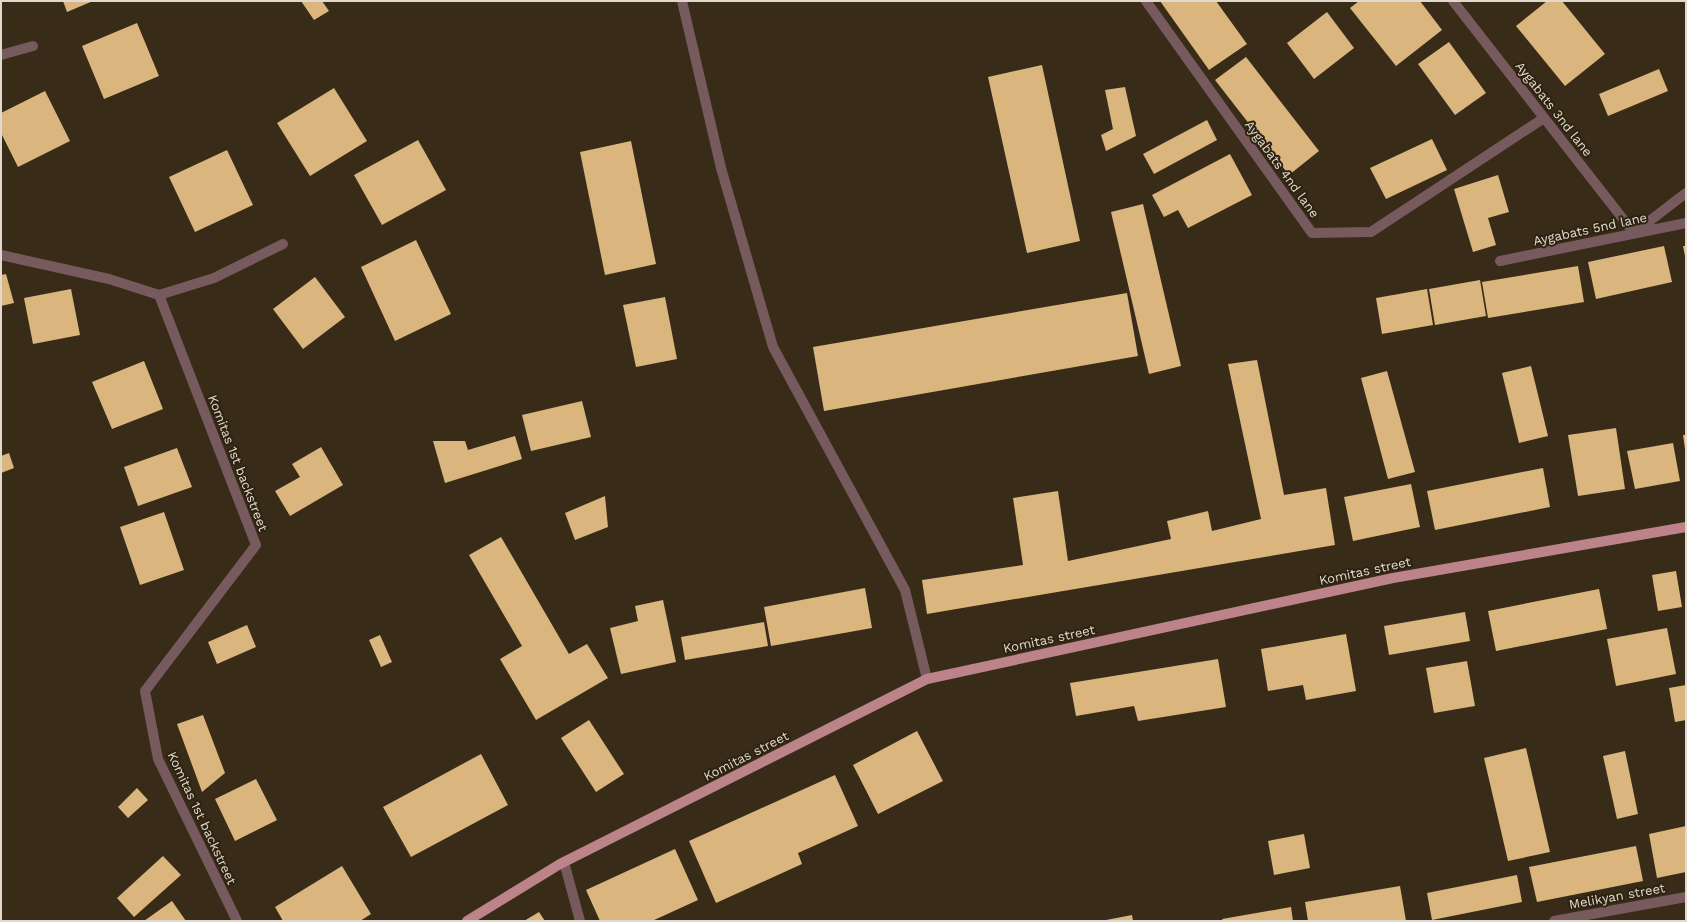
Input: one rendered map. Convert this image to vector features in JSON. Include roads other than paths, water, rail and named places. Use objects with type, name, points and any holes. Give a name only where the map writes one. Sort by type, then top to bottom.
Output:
[{"type":"main road","name":"Komitas street","points":[[467,921],[564,862],[927,679],[1393,578],[1686,527]]},
{"type":"street","points":[[682,1],[721,168],[772,347],[905,590],[927,679]]},
{"type":"street","name":"Aygabats 4nd lane","points":[[1146,1],[1312,233],[1371,232],[1544,118]]},
{"type":"street","name":"Aygabats 3nd lane","points":[[1453,1],[1634,233]]},
{"type":"street","points":[[1,55],[33,46]]},
{"type":"street","points":[[1634,233],[1686,193]]},
{"type":"street","name":"Aygabats 5nd lane","points":[[1500,261],[1686,223]]},
{"type":"street","points":[[1,255],[109,279],[159,295],[214,278],[283,244]]},
{"type":"street","name":"Komitas 1st backstreet","points":[[159,295],[256,545],[145,691],[158,759],[236,921]]},
{"type":"street","points":[[564,862],[580,921]]},
{"type":"street","name":"Melikyan street","points":[[1554,921],[1686,896]]}]
